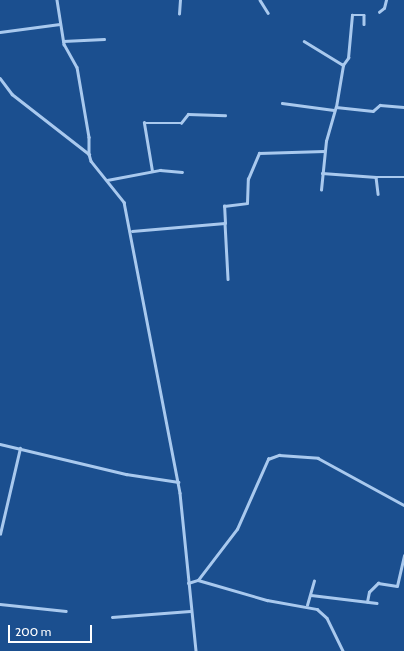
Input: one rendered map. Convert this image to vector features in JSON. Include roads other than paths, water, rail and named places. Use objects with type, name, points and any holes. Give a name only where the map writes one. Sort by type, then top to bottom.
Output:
[{"type":"street","points":[[57,0],[59,24],[63,42],[77,67],[89,137],[89,154],[91,161],[124,202],[132,231],[178,482],[190,611],[196,651]]},
{"type":"street","points":[[179,14],[180,0]]},
{"type":"street","points":[[260,0],[268,13]]},
{"type":"street","points":[[379,12],[384,8],[386,0]]},
{"type":"street","points":[[321,190],[324,151],[336,107],[344,65],[348,58],[352,15],[364,15],[364,24]]},
{"type":"street","points":[[0,32],[59,24]]},
{"type":"street","points":[[63,42],[104,39]]},
{"type":"street","points":[[304,41],[344,65]]},
{"type":"street","points":[[0,78],[9,92],[89,154]]},
{"type":"street","points":[[282,103],[334,110]]},
{"type":"street","points":[[336,107],[369,111],[380,105],[404,107]]},
{"type":"street","points":[[152,171],[144,123],[181,123],[188,114],[226,115]]},
{"type":"street","points":[[228,279],[224,206],[248,203],[248,179],[259,153],[324,151]]},
{"type":"street","points":[[106,180],[152,171],[182,172]]},
{"type":"street","points":[[322,173],[377,177],[404,176]]},
{"type":"street","points":[[377,177],[378,194]]},
{"type":"street","points":[[132,231],[225,223]]},
{"type":"street","points":[[0,444],[126,474],[178,482]]},
{"type":"street","points":[[0,534],[20,448]]},
{"type":"street","points":[[198,580],[237,529],[268,459],[279,455],[318,458],[404,505]]},
{"type":"street","points":[[367,602],[369,592],[378,583],[397,586],[404,556]]},
{"type":"street","points":[[188,583],[198,580],[267,600],[306,605],[317,608],[327,618],[343,651]]},
{"type":"street","points":[[306,605],[311,595],[314,581]]},
{"type":"street","points":[[311,595],[377,603]]},
{"type":"street","points":[[0,604],[66,611]]},
{"type":"street","points":[[112,617],[190,611]]}]
